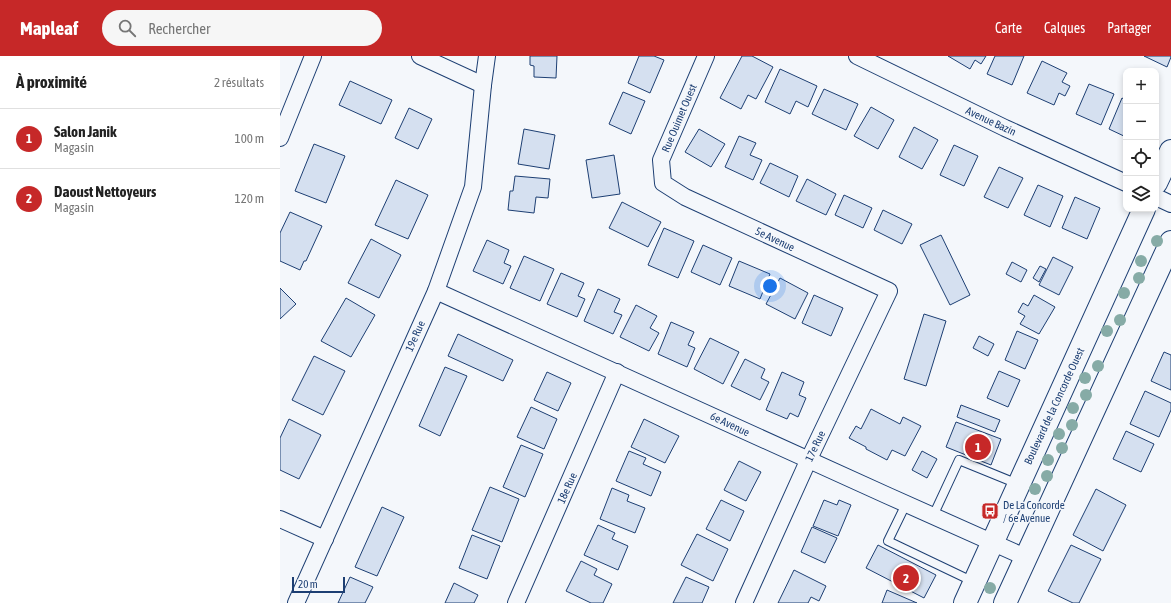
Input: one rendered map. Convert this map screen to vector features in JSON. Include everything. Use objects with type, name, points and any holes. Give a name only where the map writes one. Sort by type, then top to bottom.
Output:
[{"type":"street","points":[[280,138],[313,56]]},
{"type":"street","points":[[420,56],[482,85]]},
{"type":"street","name":"19e Rue","points":[[296,603],[436,291],[473,187],[482,85],[487,56]]},
{"type":"street","name":"Rue Ouimet Ouest","points":[[663,182],[661,160],[706,56]]},
{"type":"street","name":"Avenue Bazin","points":[[857,56],[1005,128],[1123,182]]},
{"type":"street","points":[[1159,177],[1171,151]]},
{"type":"street","name":"5e Avenue","points":[[663,182],[685,198],[890,291]]},
{"type":"street","points":[[1159,198],[1171,204]]},
{"type":"street","name":"Boulevard de la Concorde Ouest","points":[[965,603],[1143,212]]},
{"type":"street","points":[[1005,603],[1171,242]]},
{"type":"street","name":"6e Avenue","points":[[436,291],[618,372],[808,461],[1026,557]]},
{"type":"street","name":"17e Rue","points":[[744,603],[808,461],[890,291]]},
{"type":"street","name":"18e Rue","points":[[516,603],[618,372]]},
{"type":"street","points":[[280,519],[324,539]]},
{"type":"lane","points":[[933,516],[959,460],[1019,484]]},
{"type":"lane","points":[[906,504],[888,541],[974,582]]},
{"type":"building","points":[[530,56],[557,56],[556,78],[534,77],[534,66],[530,65]]},
{"type":"building","points":[[639,56],[654,56],[664,60],[650,93],[628,83]]},
{"type":"building","points":[[742,56],[752,56],[773,67],[756,99],[748,95],[741,109],[720,98]]},
{"type":"building","points":[[948,56],[986,56],[981,64],[975,60],[970,69]]},
{"type":"building","points":[[995,56],[1024,56],[1012,85],[987,74]]},
{"type":"building","points":[[1144,56],[1171,56],[1171,57],[1167,67]]},
{"type":"building","points":[[1042,61],[1067,73],[1062,82],[1070,86],[1065,96],[1059,93],[1054,105],[1027,93]]},
{"type":"building","points":[[780,69],[817,86],[808,107],[796,101],[790,114],[765,102]]},
{"type":"building","points":[[350,81],[392,100],[381,124],[339,105]]},
{"type":"building","points":[[1089,84],[1114,94],[1101,125],[1076,114]]},
{"type":"building","points":[[824,89],[858,104],[846,130],[812,114]]},
{"type":"building","points":[[623,92],[645,101],[631,134],[609,124]]},
{"type":"building","points":[[1122,98],[1123,136],[1109,129]]},
{"type":"building","points":[[871,107],[894,120],[878,149],[854,136]]},
{"type":"building","points":[[409,108],[432,119],[418,149],[395,138]]},
{"type":"building","points":[[914,127],[938,140],[922,169],[899,157]]},
{"type":"building","points":[[524,129],[555,135],[549,169],[518,164]]},
{"type":"building","points":[[699,129],[725,144],[711,167],[685,152]]},
{"type":"building","points":[[739,136],[756,143],[750,155],[762,160],[753,180],[725,167]]},
{"type":"building","points":[[314,144],[345,156],[326,203],[295,191]]},
{"type":"building","points":[[954,145],[978,156],[964,186],[940,175]]},
{"type":"building","points":[[614,155],[620,194],[592,198],[586,160]]},
{"type":"building","points":[[770,163],[798,176],[789,197],[760,183]]},
{"type":"building","points":[[999,167],[1023,178],[1008,208],[984,197]]},
{"type":"building","points":[[515,176],[550,179],[548,198],[536,197],[534,213],[508,210],[510,191],[513,191]]},
{"type":"building","points":[[807,179],[836,194],[826,215],[796,201]]},
{"type":"building","points":[[396,180],[428,195],[408,239],[375,225]]},
{"type":"building","points":[[1038,185],[1063,196],[1050,227],[1024,215]]},
{"type":"building","points":[[844,195],[872,208],[863,228],[835,215]]},
{"type":"building","points":[[1075,197],[1100,208],[1087,239],[1062,228]]},
{"type":"building","points":[[622,202],[661,222],[648,247],[609,228]]},
{"type":"building","points":[[883,210],[912,224],[902,244],[874,230]]},
{"type":"building","points":[[290,212],[322,226],[306,261],[304,261],[300,270],[280,261],[280,233]]},
{"type":"building","points":[[664,228],[694,241],[678,278],[648,265]]},
{"type":"building","points":[[941,235],[970,295],[950,305],[920,245]]},
{"type":"building","points":[[371,239],[401,255],[379,298],[348,283]]},
{"type":"building","points":[[487,240],[509,250],[504,263],[511,266],[503,284],[473,271]]},
{"type":"building","points":[[703,245],[732,258],[720,285],[691,272]]},
{"type":"building","points":[[524,256],[554,269],[540,301],[510,288]]},
{"type":"building","points":[[1053,257],[1073,267],[1059,295],[1039,285]]},
{"type":"building","points":[[739,261],[770,274],[760,299],[729,286]]},
{"type":"building","points":[[1012,262],[1027,270],[1021,282],[1006,274]]},
{"type":"building","points":[[1040,266],[1046,269],[1039,282],[1033,278]]},
{"type":"building","points":[[561,273],[584,283],[578,296],[585,299],[577,317],[547,304]]},
{"type":"building","points":[[780,278],[808,293],[795,319],[766,304]]},
{"type":"building","points":[[280,288],[296,304],[280,319]]},
{"type":"building","points":[[598,289],[620,299],[614,312],[622,315],[613,334],[584,321]]},
{"type":"building","points":[[814,295],[843,308],[831,336],[802,323]]},
{"type":"building","points":[[1034,295],[1055,307],[1039,334],[1020,324],[1025,316],[1018,312],[1023,303],[1028,306]]},
{"type":"building","points":[[346,298],[375,315],[351,357],[321,341]]},
{"type":"building","points":[[636,305],[657,316],[650,328],[659,333],[649,351],[620,337]]},
{"type":"building","points":[[924,314],[946,321],[926,386],[904,379]]},
{"type":"building","points":[[671,322],[694,332],[688,345],[695,348],[687,367],[658,354]]},
{"type":"building","points":[[1017,331],[1038,340],[1025,369],[1005,360]]},
{"type":"building","points":[[458,334],[513,360],[503,381],[448,356]]},
{"type":"building","points":[[979,336],[994,344],[988,356],[973,348]]},
{"type":"building","points":[[710,338],[739,352],[723,384],[694,369]]},
{"type":"building","points":[[1164,352],[1171,355],[1171,390],[1151,381]]},
{"type":"building","points":[[314,356],[345,371],[323,415],[292,400]]},
{"type":"building","points":[[745,359],[765,369],[761,378],[769,382],[760,400],[731,386]]},
{"type":"building","points":[[445,367],[467,376],[440,436],[419,426]]},
{"type":"building","points":[[999,371],[1020,380],[1008,407],[987,398]]},
{"type":"building","points":[[547,372],[571,383],[558,411],[534,400]]},
{"type":"building","points":[[782,372],[804,382],[799,395],[806,398],[798,417],[790,413],[787,419],[766,410]]},
{"type":"building","points":[[1145,391],[1171,403],[1171,410],[1159,437],[1130,424]]},
{"type":"building","points":[[961,405],[1000,420],[995,432],[957,417]]},
{"type":"building","points":[[531,407],[557,419],[544,449],[517,437]]},
{"type":"building","points":[[871,409],[900,424],[903,417],[921,426],[905,456],[892,450],[887,460],[849,438],[856,426],[861,429]]},
{"type":"building","points":[[289,419],[321,435],[299,479],[280,470],[280,438]]},
{"type":"building","points":[[644,419],[679,436],[665,463],[631,447]]},
{"type":"building","points":[[956,422],[1001,439],[991,465],[946,447]]},
{"type":"building","points":[[1126,431],[1154,444],[1141,472],[1113,459]]},
{"type":"building","points":[[521,445],[543,454],[525,497],[503,487]]},
{"type":"building","points":[[629,451],[646,458],[643,464],[661,472],[651,496],[616,481]]},
{"type":"building","points":[[922,451],[937,459],[927,478],[912,470]]},
{"type":"building","points":[[739,461],[761,472],[746,501],[724,490]]},
{"type":"building","points":[[490,487],[519,499],[502,542],[472,530]]},
{"type":"building","points":[[612,488],[629,495],[627,501],[645,508],[635,533],[600,519]]},
{"type":"building","points":[[1096,489],[1126,505],[1103,551],[1073,535]]},
{"type":"building","points":[[721,500],[744,511],[730,541],[706,529]]},
{"type":"building","points":[[824,500],[837,505],[839,500],[851,505],[838,536],[813,526]]},
{"type":"building","points":[[382,507],[404,517],[377,576],[355,567]]},
{"type":"building","points":[[598,525],[615,533],[612,539],[628,546],[618,570],[584,555]]},
{"type":"building","points":[[812,527],[837,538],[825,563],[801,552]]},
{"type":"building","points":[[697,534],[728,549],[713,581],[681,565]]},
{"type":"building","points":[[472,535],[500,546],[487,579],[459,568]]},
{"type":"building","points":[[878,545],[936,575],[924,598],[866,568]]},
{"type":"building","points":[[1071,545],[1101,559],[1079,603],[1073,603],[1048,591]]},
{"type":"building","points":[[581,561],[597,569],[594,575],[612,584],[603,603],[591,603],[566,591]]},
{"type":"building","points":[[794,570],[826,586],[819,601],[811,597],[808,603],[778,603]]},
{"type":"building","points":[[350,577],[373,587],[365,603],[338,603]]},
{"type":"building","points":[[686,577],[709,587],[702,603],[673,603]]},
{"type":"building","points":[[454,583],[478,595],[474,603],[445,603]]},
{"type":"building","points":[[887,590],[917,603],[882,603]]},
{"type":"place","name":"Salon Janik","points":[[978,447]]},
{"type":"place","name":"De La Concorde / 6e Avenue","points":[[990,511]]},
{"type":"place","name":"Daoust Nettoyeurs","points":[[906,578]]}]
